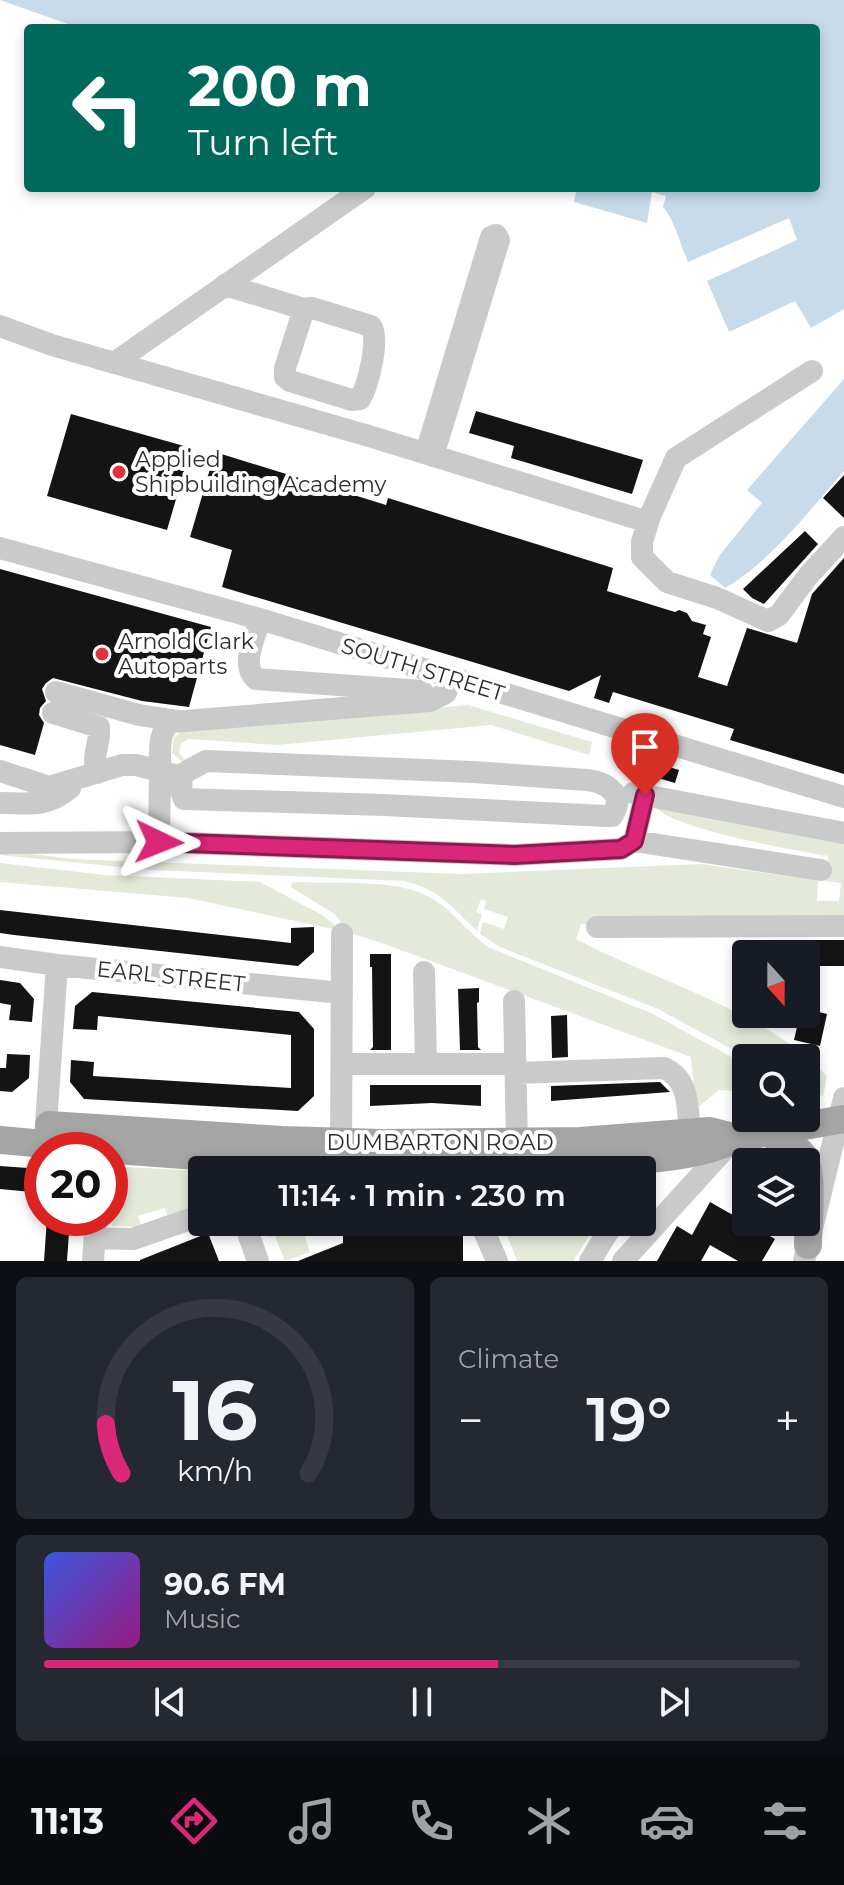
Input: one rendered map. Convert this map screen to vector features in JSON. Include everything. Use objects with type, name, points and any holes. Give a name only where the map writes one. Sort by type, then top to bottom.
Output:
[{"type":"main road","name":"DUMBARTON ROAD","points":[[656,1159],[706,1150],[735,1138],[768,1133],[842,1113]]},
{"type":"main road","name":"DUMBARTON ROAD","points":[[0,1121],[38,1132]]},
{"type":"main road","name":"DUMBARTON ROAD","points":[[341,1153],[607,1140],[690,1132],[720,1132],[735,1138]]},
{"type":"main road","points":[[768,1133],[800,1152],[806,1160],[809,1255]]},
{"type":"main road","name":"DUMBARTON ROAD","points":[[0,1140],[24,1137]]},
{"type":"main road","name":"DUMBARTON ROAD","points":[[128,1143],[412,1156]]},
{"type":"street","points":[[108,361],[340,192]]},
{"type":"street","points":[[108,361],[359,192]]},
{"type":"street","points":[[496,235],[499,240],[429,454],[491,237],[496,235]]},
{"type":"street","points":[[225,285],[368,324],[374,329],[375,342],[360,399],[352,400],[285,377],[285,368],[304,309]]},
{"type":"street","points":[[0,326],[648,522]]},
{"type":"street","points":[[812,371],[676,458],[648,522],[642,542],[642,557],[660,577],[671,583],[717,598],[768,621],[779,615],[808,576],[844,537]]},
{"type":"street","name":"SOUTH STREET","points":[[0,548],[260,619],[449,685],[844,797]]},
{"type":"street","points":[[260,619],[248,664],[250,674],[256,679],[449,685]]},
{"type":"street","points":[[0,803],[52,801],[90,775],[99,727],[54,702],[178,721],[420,702],[437,699],[449,685]]},
{"type":"street","points":[[0,771],[44,787],[129,765],[171,774],[186,771],[206,761],[446,770],[587,780],[607,786],[617,796],[616,812],[609,816],[369,804],[191,801],[184,799],[171,774],[163,730],[178,721]]},
{"type":"street","points":[[159,842],[171,774]]},
{"type":"street","points":[[617,796],[629,793],[645,795],[844,833]]},
{"type":"street","points":[[634,841],[645,795]]},
{"type":"street","points":[[0,843],[159,842],[514,855],[621,849],[634,841],[821,870]]},
{"type":"street","points":[[597,927],[844,926]]},
{"type":"street","points":[[341,1153],[342,934]]},
{"type":"street","name":"EARL STREET","points":[[0,957],[342,993]]},
{"type":"street","points":[[45,1132],[57,965]]},
{"type":"street","points":[[424,972],[426,1064]]},
{"type":"street","points":[[514,1001],[517,1143]]},
{"type":"street","points":[[342,1064],[664,1068],[683,1085],[690,1132]]},
{"type":"street","points":[[809,1255],[842,1113]]},
{"type":"street","points":[[590,1261],[620,1247],[735,1138]]},
{"type":"street","points":[[95,1239],[132,1250],[188,1222]]},
{"type":"street","points":[[249,1236],[258,1261]]},
{"type":"street","points":[[486,1236],[497,1261]]},
{"type":"green space","points":[[468,705],[592,742],[589,755],[491,725],[277,745],[189,739],[181,743],[179,753],[187,762],[184,763],[172,753],[174,738],[185,727],[255,724]]},
{"type":"green space","points":[[659,806],[844,841],[844,923],[581,924],[576,939],[732,1010],[732,1028],[764,1028],[788,1044],[732,1044],[732,1049],[658,1009],[500,947],[480,934],[483,922],[504,929],[508,917],[484,909],[486,901],[481,899],[476,912],[482,914],[477,931],[437,894],[405,881],[151,870],[0,855],[0,850],[72,859],[461,874],[700,864],[818,880],[817,901],[839,901],[841,883],[825,881],[828,856],[711,831],[669,817],[658,809]]},
{"type":"green space","points":[[0,863],[105,875],[260,882],[322,915],[337,930],[188,898],[0,882]]},
{"type":"green space","points":[[292,883],[386,885],[419,892],[441,904],[490,948],[651,1013],[732,1057],[732,1091],[719,1090],[696,1109],[691,1057],[346,932],[336,915],[291,887]]},
{"type":"green space","points":[[820,1070],[827,1076],[823,1097],[820,1095]]},
{"type":"green space","points":[[128,1167],[188,1170],[188,1213],[169,1219],[165,1208],[138,1216],[141,1227],[128,1227]]},
{"type":"green space","points":[[275,1236],[304,1236],[310,1252],[285,1261]]},
{"type":"green space","points":[[507,1236],[589,1236],[573,1261],[517,1261]]},
{"type":"water","points":[[0,0],[844,0],[844,309],[811,328],[795,301],[729,332],[707,281],[797,240],[789,218],[688,262],[674,225],[663,207],[666,196],[652,192],[820,192],[820,24],[68,24]]},
{"type":"water","points":[[576,192],[652,192],[647,223],[574,202]]},
{"type":"water","points":[[844,379],[844,471],[773,550],[725,588],[710,575],[719,556],[762,503],[747,490]]},
{"type":"building","points":[[476,411],[643,460],[632,494],[511,458],[514,446],[469,433]]},
{"type":"building","name":"Applied Shipbuilding Academy","points":[[71,414],[191,448],[167,530],[47,496]]},
{"type":"building","points":[[215,452],[386,505],[388,498],[613,568],[607,591],[675,612],[679,610],[687,613],[692,621],[706,625],[703,634],[711,637],[698,677],[727,686],[747,628],[797,643],[812,594],[844,558],[844,774],[730,740],[734,729],[613,692],[609,703],[594,698],[601,675],[569,691],[222,587],[232,550],[190,537]]},
{"type":"building","points":[[844,475],[844,518],[823,498]]},
{"type":"building","points":[[805,531],[818,544],[764,604],[752,598],[743,589]]},
{"type":"building","name":"Arnold Clark Autoparts","points":[[0,569],[211,627],[189,707],[142,701],[53,678],[42,689],[46,701],[39,715],[44,723],[35,755],[0,745]]},
{"type":"building","points":[[652,762],[679,770],[675,783],[648,775]]},
{"type":"building","points":[[0,910],[291,943],[291,928],[314,927],[314,952],[298,966],[14,935],[0,933]]},
{"type":"building","points":[[820,940],[844,940],[844,966],[820,966]]},
{"type":"building","points":[[370,954],[391,954],[391,1050],[370,1050],[373,1047]]},
{"type":"building","points":[[0,980],[20,983],[34,999],[32,1022],[9,1020],[11,1005],[0,1003]]},
{"type":"building","points":[[479,988],[478,1047],[481,1050],[460,1050],[458,989]]},
{"type":"building","points":[[92,992],[299,1012],[314,1029],[314,1096],[298,1111],[84,1099],[70,1082],[71,1060],[94,1062],[93,1076],[291,1088],[291,1035],[98,1016],[97,1030],[73,1029],[75,1006]]},
{"type":"building","points":[[820,1012],[827,1014],[820,1046],[794,1040],[797,1028],[820,1028]]},
{"type":"building","points":[[567,1015],[568,1057],[552,1058],[551,1016]]},
{"type":"building","points":[[7,1054],[30,1055],[29,1078],[12,1092],[0,1091],[0,1068],[6,1068]]},
{"type":"building","points":[[660,1082],[670,1092],[551,1101],[551,1086]]},
{"type":"building","points":[[370,1085],[481,1085],[481,1106],[432,1103],[370,1106]]},
{"type":"building","points":[[0,1166],[24,1168],[24,1191],[0,1189]]},
{"type":"building","points":[[710,1202],[732,1215],[732,1236],[770,1236],[775,1239],[762,1261],[738,1261],[710,1245],[701,1261],[657,1261],[677,1226],[692,1235]]},
{"type":"building","points":[[46,1236],[69,1236],[67,1261],[44,1261]]},
{"type":"building","points":[[200,1236],[209,1236],[219,1261],[140,1261]]},
{"type":"building","points":[[343,1236],[463,1236],[463,1261],[298,1261],[343,1243]]},
{"type":"place","name":"Applied Shipbuilding Academy","points":[[119,472]]},
{"type":"place","name":"Arnold Clark Autoparts","points":[[102,654]]},
{"type":"route","points":[[159,842],[514,855],[621,849],[634,841],[645,795]]}]
